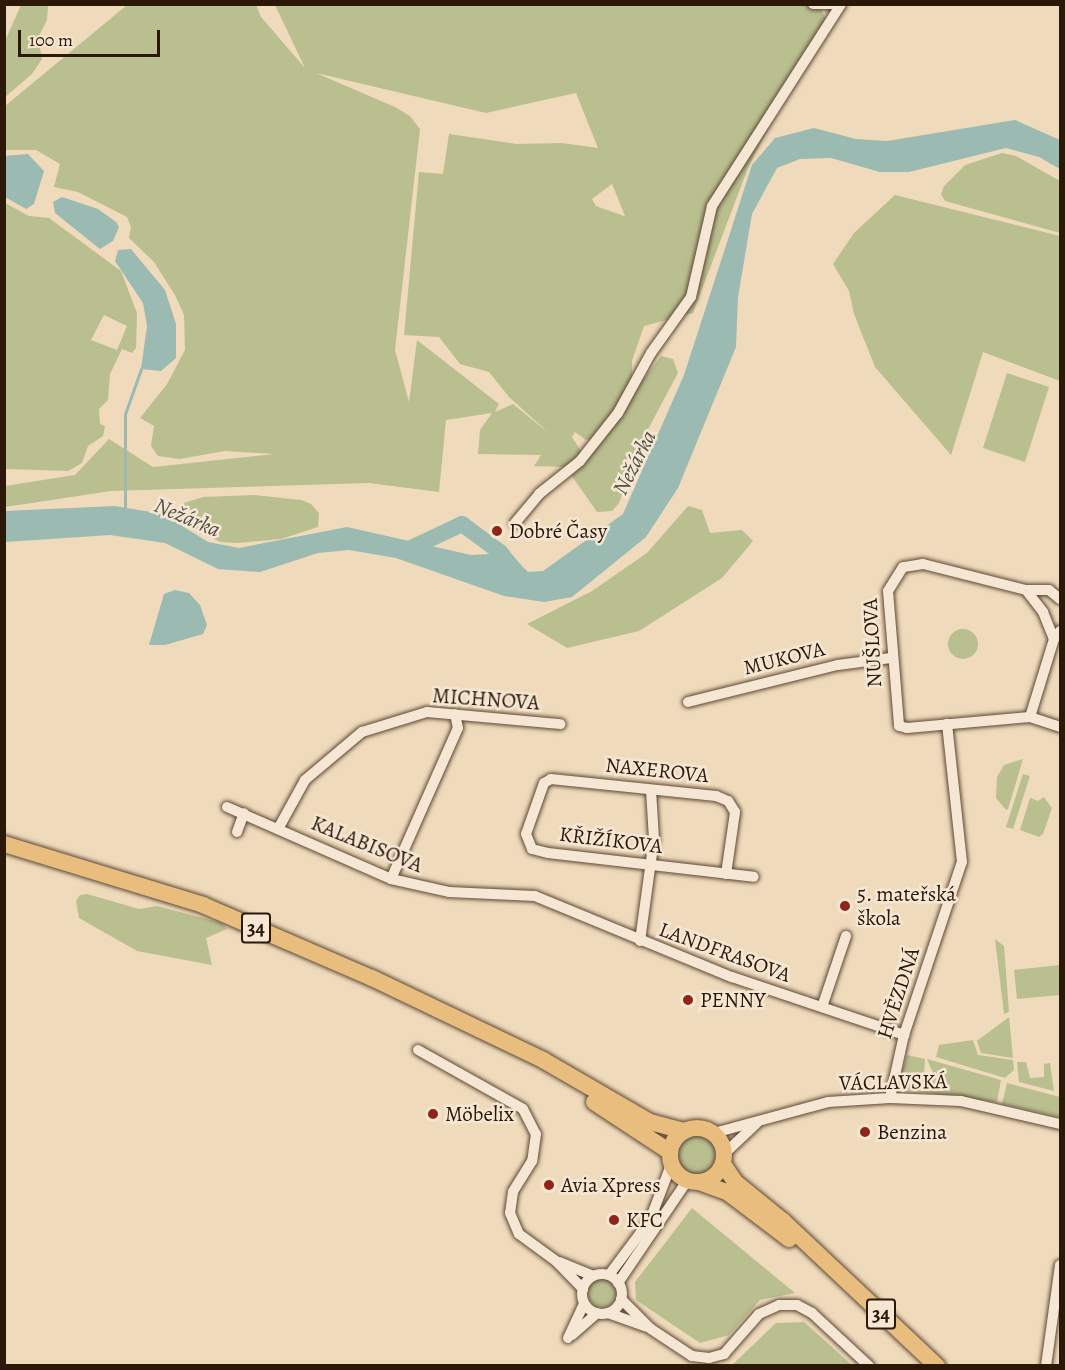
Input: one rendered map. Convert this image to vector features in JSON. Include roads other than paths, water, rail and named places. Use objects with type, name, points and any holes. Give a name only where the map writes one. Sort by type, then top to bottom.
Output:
[{"type":"main road","name":"34","points":[[4,844],[203,905],[372,978],[497,1040],[543,1060],[650,1122],[683,1131]]},
{"type":"main road","name":"34","points":[[497,1040],[670,1159]]},
{"type":"main road","points":[[699,1128],[714,1134],[723,1159],[715,1176],[693,1182],[670,1159],[683,1131],[699,1128]]},
{"type":"main road","name":"34","points":[[723,1159],[735,1182],[783,1221],[825,1264],[937,1365]]},
{"type":"main road","name":"34","points":[[693,1182],[727,1192],[825,1264]]},
{"type":"street","points":[[813,4],[832,4]]},
{"type":"street","points":[[515,523],[539,494],[580,461],[618,413],[651,353],[691,297],[712,207],[841,4]]},
{"type":"street","name":"NUŠLOVA","points":[[947,724],[899,726],[891,658],[888,591],[903,567],[923,564],[1026,590],[1049,590],[1060,599]]},
{"type":"street","points":[[1026,590],[1057,635],[1030,717]]},
{"type":"street","name":"MUKOVA","points":[[688,702],[838,665],[891,658]]},
{"type":"street","name":"MICHNOVA","points":[[278,829],[305,780],[362,732],[427,712],[560,724]]},
{"type":"street","points":[[391,879],[458,728],[455,714]]},
{"type":"street","points":[[947,724],[1030,717],[1060,727]]},
{"type":"street","name":"HVĚZDNÁ","points":[[890,1098],[904,1035],[962,862],[947,724]]},
{"type":"street","name":"NAXEROVA","points":[[544,783],[556,778],[716,796],[728,801],[735,812],[726,874]]},
{"type":"street","name":"KŘIŽÍKOVA","points":[[544,783],[526,834],[532,849],[754,877]]},
{"type":"street","points":[[640,941],[654,839],[651,790]]},
{"type":"street","name":"KALABISOVA","points":[[226,807],[391,879],[449,892],[535,897]]},
{"type":"street","points":[[237,832],[244,813]]},
{"type":"street","name":"LANDFRASOVA","points":[[535,897],[640,941],[904,1035]]},
{"type":"street","points":[[822,1007],[846,936]]},
{"type":"street","points":[[418,1050],[524,1109],[536,1134],[532,1161],[513,1192],[510,1212],[519,1234],[556,1261],[583,1289],[584,1303],[568,1338],[621,1299]]},
{"type":"street","name":"VÁCLAVSKÁ","points":[[714,1134],[828,1102],[890,1098],[961,1101],[1060,1124]]},
{"type":"street","name":"VÁCLAVSKÁ","points":[[723,1159],[762,1119]]},
{"type":"street","points":[[609,1275],[650,1220],[670,1159]]},
{"type":"street","points":[[618,1283],[693,1182]]},
{"type":"street","points":[[556,1261],[593,1276],[609,1275],[618,1283],[621,1299],[651,1329],[692,1356],[709,1358],[724,1354],[759,1314],[779,1305],[797,1305],[812,1312],[869,1365]]},
{"type":"street","points":[[1046,1365],[1056,1313],[1060,1264]]},
{"type":"street","points":[[583,1289],[593,1276]]},
{"type":"street","points":[[584,1303],[602,1313],[651,1329]]},
{"type":"water","points":[[1015,120],[1060,140],[1060,169],[1039,157],[1006,148],[909,172],[880,172],[831,158],[800,159],[777,168],[752,214],[738,297],[736,347],[678,488],[646,537],[572,597],[544,602],[504,596],[396,558],[349,550],[318,553],[260,572],[218,569],[165,543],[110,535],[5,542],[5,511],[115,506],[163,514],[208,542],[239,548],[347,527],[471,555],[509,553],[528,572],[543,571],[623,514],[684,375],[752,165],[775,138],[814,128],[856,139],[887,141]]},
{"type":"water","points":[[28,154],[44,171],[34,204],[26,209],[5,197],[4,156]]},
{"type":"water","points":[[62,197],[98,209],[116,222],[119,227],[113,241],[100,249],[55,213],[53,202]]},
{"type":"water","points":[[131,249],[165,290],[176,324],[176,358],[161,371],[141,369],[147,326],[143,303],[115,261],[118,250]]},
{"type":"water","points":[[175,590],[189,593],[200,605],[207,625],[203,634],[165,645],[149,645],[164,594]]},
{"type":"waterway","points":[[125,510],[125,414],[141,369]]},
{"type":"waterway","points":[[405,551],[462,524],[500,552],[514,569]]},
{"type":"place","name":"Dobré Časy","points":[[497,531]]},
{"type":"place","name":"5. mateřská škola","points":[[845,906]]},
{"type":"place","name":"PENNY","points":[[688,1000]]},
{"type":"place","name":"Möbelix","points":[[433,1114]]},
{"type":"place","name":"Benzina","points":[[865,1132]]},
{"type":"place","name":"Avia Xpress","points":[[549,1185]]},
{"type":"place","name":"KFC","points":[[614,1220]]},
{"type":"water label","name":"Nežárka","points":[[635,463]]},
{"type":"water label","name":"Nežárka","points":[[187,518]]}]
